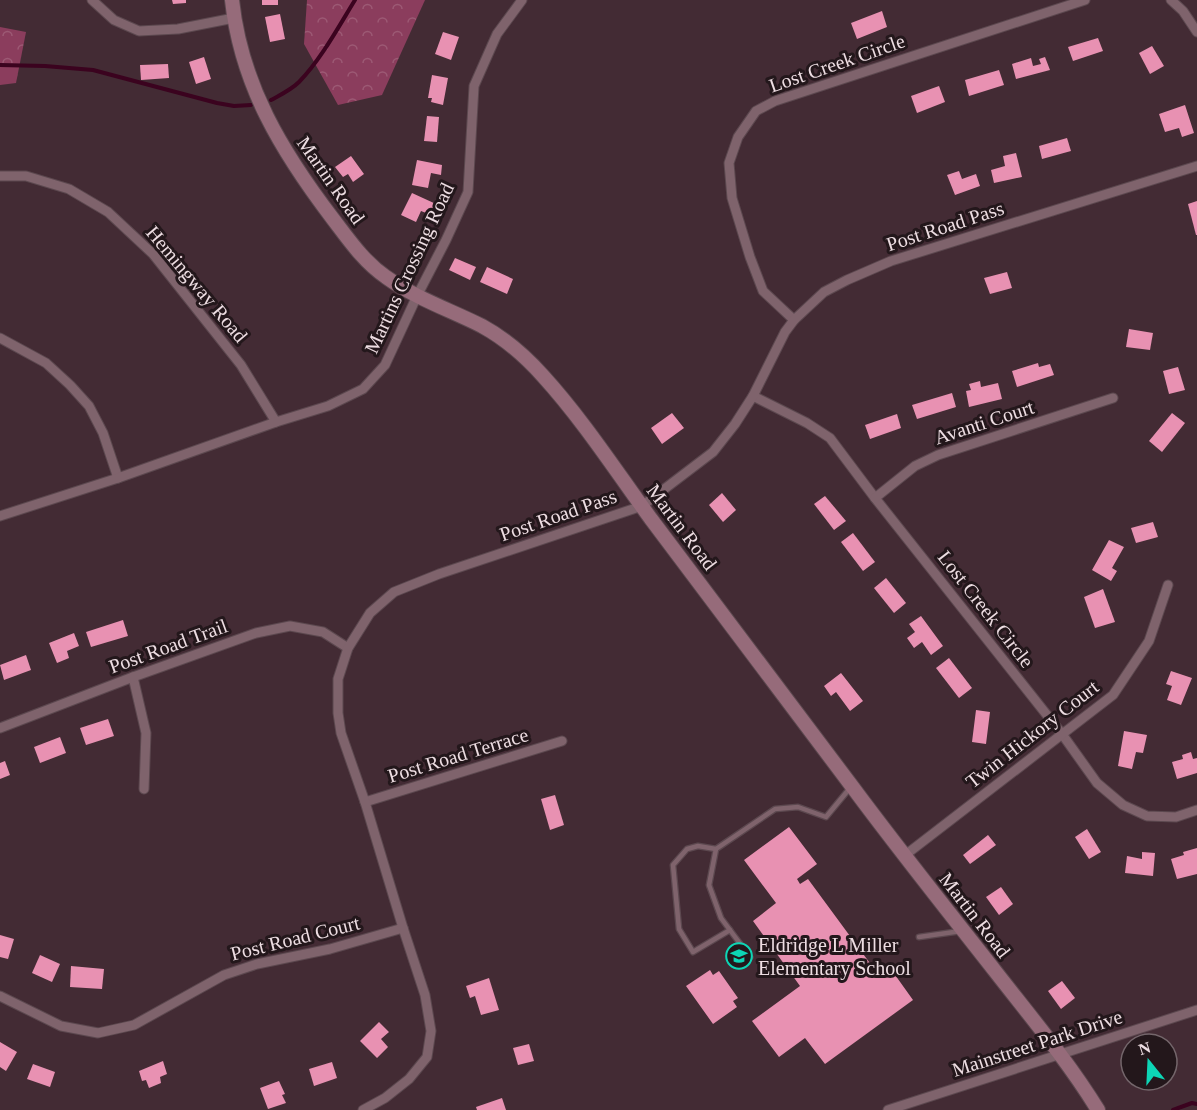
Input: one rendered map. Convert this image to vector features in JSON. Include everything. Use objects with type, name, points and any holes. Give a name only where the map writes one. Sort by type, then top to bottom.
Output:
[{"type":"street","points":[[92,0],[114,20],[139,31],[178,29],[234,18]]},
{"type":"street","name":"Martin Road","points":[[232,0],[246,70],[265,116],[285,152],[308,186],[367,262],[417,296],[484,327],[525,358],[543,376],[581,423],[904,856],[1060,1054],[1098,1110]]},
{"type":"street","name":"Martins Crossing Road","points":[[0,516],[328,406],[363,389],[385,365],[468,192],[474,86],[497,34],[522,0]]},
{"type":"street","name":"Lost Creek Circle","points":[[795,320],[763,291],[732,198],[729,163],[738,137],[756,111],[775,101],[1085,0]]},
{"type":"street","points":[[1171,0],[1183,11],[1197,32]]},
{"type":"street","name":"Post Road Pass","points":[[363,1110],[385,1098],[409,1079],[427,1057],[431,1031],[425,995],[342,733],[338,713],[338,679],[348,648],[370,612],[394,592],[439,574],[642,506],[713,452],[753,396],[785,332],[824,292],[891,261],[1197,166]]},
{"type":"street","name":"Hemingway Road","points":[[0,176],[26,176],[69,189],[108,212],[153,254],[240,365],[276,422]]},
{"type":"street","points":[[0,338],[46,363],[89,406],[103,432],[118,478]]},
{"type":"street","name":"Lost Creek Circle","points":[[753,396],[807,423],[830,438],[1062,734],[1097,783],[1123,805],[1147,816],[1176,817],[1197,810]]},
{"type":"street","name":"Avanti Court","points":[[875,498],[915,466],[938,455],[1113,398]]},
{"type":"street","name":"Twin Hickory Court","points":[[904,856],[1113,695],[1149,641],[1168,585]]},
{"type":"street","name":"Post Road Trail","points":[[0,728],[256,633],[290,626],[323,632],[348,648]]},
{"type":"street","points":[[133,677],[146,733],[144,789]]},
{"type":"street","name":"Post Road Terrace","points":[[365,802],[562,741]]},
{"type":"street","name":"Post Road Court","points":[[0,996],[61,1026],[98,1033],[134,1025],[224,975],[257,964],[330,949],[403,928]]},
{"type":"street","name":"Mainstreet Park Drive","points":[[888,1110],[1197,1010]]},
{"type":"lane","points":[[750,957],[721,918],[709,885],[716,849],[775,808],[798,807],[826,817],[852,786]]},
{"type":"lane","points":[[716,849],[698,846],[687,849],[673,865],[679,929],[693,952],[730,930]]},
{"type":"lane","points":[[919,937],[963,931]]},
{"type":"green space","points":[[307,0],[425,0],[382,95],[338,105],[304,44]]},
{"type":"green space","points":[[0,27],[26,32],[16,83],[0,85]]},
{"type":"building","points":[[172,0],[186,0],[186,3],[173,4]]},
{"type":"building","points":[[262,0],[278,0],[278,5],[262,5]]},
{"type":"building","points":[[882,11],[887,27],[857,39],[851,23]]},
{"type":"building","points":[[280,14],[285,39],[270,42],[265,17]]},
{"type":"building","points":[[443,32],[459,37],[451,60],[435,54]]},
{"type":"building","points":[[1098,38],[1103,51],[1073,61],[1068,47]]},
{"type":"building","points":[[1152,46],[1164,66],[1150,74],[1139,53]]},
{"type":"building","points":[[204,57],[211,79],[196,84],[189,62]]},
{"type":"building","points":[[1045,57],[1050,70],[1016,79],[1012,64],[1031,58],[1033,66],[1041,64],[1039,59]]},
{"type":"building","points":[[168,64],[169,78],[141,80],[140,65]]},
{"type":"building","points":[[999,70],[1004,85],[969,96],[965,80]]},
{"type":"building","points":[[432,75],[448,78],[443,105],[431,102],[432,98],[428,98]]},
{"type":"building","points":[[939,86],[945,102],[917,113],[911,96]]},
{"type":"building","points":[[1185,105],[1194,133],[1182,137],[1179,128],[1165,132],[1159,114]]},
{"type":"building","points":[[427,116],[439,117],[437,142],[424,141]]},
{"type":"building","points":[[1067,138],[1071,151],[1042,159],[1039,146]]},
{"type":"building","points":[[1016,153],[1022,177],[994,183],[991,170],[1005,166],[1003,156]]},
{"type":"building","points":[[351,156],[364,174],[353,182],[348,174],[343,177],[335,167]]},
{"type":"building","points":[[417,160],[442,165],[441,175],[431,173],[428,188],[412,185]]},
{"type":"building","points":[[959,171],[962,179],[976,174],[980,186],[955,195],[947,175]]},
{"type":"building","points":[[412,193],[436,204],[431,215],[421,211],[416,222],[401,215]]},
{"type":"building","points":[[1197,201],[1197,235],[1196,235],[1188,204]]},
{"type":"building","points":[[455,258],[476,267],[470,280],[449,270]]},
{"type":"building","points":[[487,267],[513,279],[507,294],[480,282]]},
{"type":"building","points":[[1007,272],[1012,288],[990,294],[984,278]]},
{"type":"building","points":[[1129,329],[1153,333],[1150,350],[1126,347]]},
{"type":"building","points":[[1038,363],[1039,367],[1050,364],[1054,375],[1017,387],[1012,371]]},
{"type":"building","points":[[1178,367],[1185,390],[1169,394],[1163,371]]},
{"type":"building","points":[[980,381],[981,387],[998,383],[1002,399],[969,407],[966,391],[971,390],[969,384]]},
{"type":"building","points":[[952,393],[956,407],[917,419],[912,405]]},
{"type":"building","points":[[672,413],[684,428],[662,444],[651,428]]},
{"type":"building","points":[[1172,413],[1185,423],[1162,452],[1149,441]]},
{"type":"building","points":[[897,414],[901,428],[870,439],[865,425]]},
{"type":"building","points":[[722,493],[736,510],[723,522],[709,505]]},
{"type":"building","points":[[825,496],[846,521],[834,530],[814,504]]},
{"type":"building","points":[[1153,522],[1158,537],[1136,543],[1131,528]]},
{"type":"building","points":[[853,533],[875,562],[863,571],[841,542]]},
{"type":"building","points":[[1109,540],[1124,547],[1112,568],[1117,571],[1111,581],[1092,570]]},
{"type":"building","points":[[886,578],[906,603],[894,613],[874,588]]},
{"type":"building","points":[[1103,589],[1115,622],[1095,628],[1084,597]]},
{"type":"building","points":[[921,616],[943,646],[931,655],[922,642],[914,648],[907,638],[915,632],[909,624]]},
{"type":"building","points":[[123,620],[128,636],[91,647],[86,632]]},
{"type":"building","points":[[74,633],[79,646],[67,651],[69,658],[57,663],[49,643]]},
{"type":"building","points":[[26,655],[31,670],[4,680],[0,665]]},
{"type":"building","points":[[949,658],[972,688],[959,698],[936,668]]},
{"type":"building","points":[[1171,671],[1192,678],[1181,705],[1167,700],[1172,686],[1166,684]]},
{"type":"building","points":[[841,673],[863,701],[850,711],[836,692],[831,696],[824,686]]},
{"type":"building","points":[[976,710],[990,712],[986,744],[972,742]]},
{"type":"building","points":[[108,719],[114,736],[86,745],[80,728]]},
{"type":"building","points":[[1124,731],[1147,735],[1143,753],[1136,752],[1132,769],[1118,766]]},
{"type":"building","points":[[60,737],[66,753],[40,763],[34,747]]},
{"type":"building","points":[[1191,752],[1193,759],[1197,758],[1197,773],[1177,779],[1172,762],[1183,759],[1182,755]]},
{"type":"building","points":[[5,761],[10,775],[0,779],[0,763]]},
{"type":"building","points":[[555,795],[564,825],[550,830],[541,799]]},
{"type":"building","points":[[789,827],[817,864],[797,879],[800,884],[808,879],[872,966],[867,970],[872,977],[888,965],[913,1000],[825,1064],[805,1038],[779,1057],[752,1021],[800,986],[753,921],[776,903],[744,860]]},
{"type":"building","points":[[1087,829],[1101,852],[1089,859],[1075,837]]},
{"type":"building","points":[[988,835],[996,845],[970,864],[963,855]]},
{"type":"building","points":[[1197,848],[1197,874],[1177,879],[1171,859]]},
{"type":"building","points":[[1142,852],[1155,853],[1153,876],[1125,873],[1127,856],[1142,859]]},
{"type":"building","points":[[1001,887],[1013,904],[999,915],[986,897]]},
{"type":"building","points":[[0,935],[14,939],[8,959],[0,957]]},
{"type":"building","points":[[40,955],[60,964],[52,982],[32,973]]},
{"type":"building","points":[[71,966],[104,969],[102,989],[70,987]]},
{"type":"building","points":[[710,970],[713,975],[719,971],[738,998],[733,1001],[737,1007],[713,1024],[686,986]]},
{"type":"building","points":[[489,978],[499,1010],[481,1015],[475,996],[470,998],[466,986]]},
{"type":"building","points":[[1062,981],[1075,998],[1061,1009],[1048,991]]},
{"type":"building","points":[[379,1022],[389,1032],[381,1039],[388,1047],[377,1058],[360,1041]]},
{"type":"building","points":[[0,1042],[17,1052],[6,1071],[0,1067]]},
{"type":"building","points":[[529,1044],[534,1061],[518,1065],[513,1048]]},
{"type":"building","points":[[163,1061],[167,1074],[160,1077],[161,1083],[149,1088],[146,1080],[142,1081],[139,1071]]},
{"type":"building","points":[[332,1062],[337,1078],[314,1086],[309,1069]]},
{"type":"building","points":[[33,1064],[55,1072],[50,1087],[27,1079]]},
{"type":"building","points":[[279,1081],[286,1103],[268,1109],[260,1088]]},
{"type":"building","points":[[502,1098],[506,1110],[477,1110],[476,1107]]},
{"type":"waterway","points":[[271,100],[293,87],[307,74],[355,0]]},
{"type":"waterway","points":[[0,65],[93,70],[217,103],[234,106],[251,105]]},
{"type":"waterway","points":[[1173,1110],[1192,1103],[1197,1104]]},
{"type":"place","name":"Eldridge L Miller Elementary School","points":[[739,956]]}]
